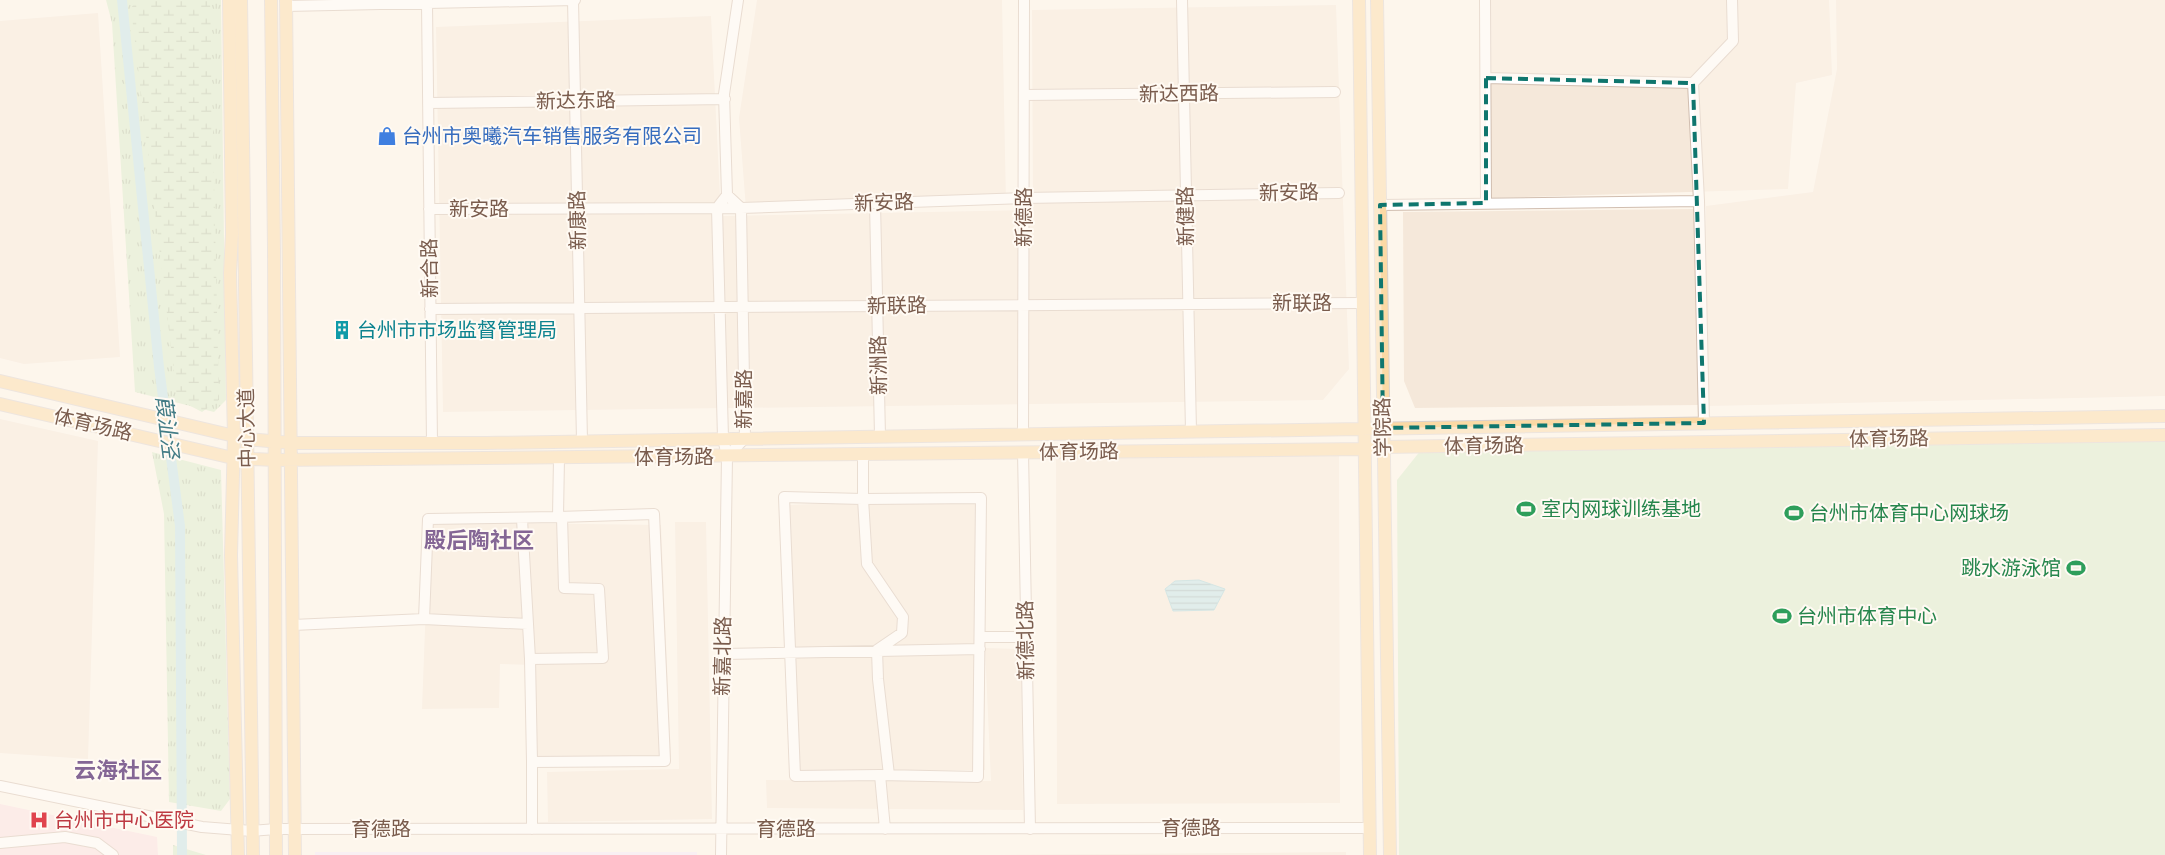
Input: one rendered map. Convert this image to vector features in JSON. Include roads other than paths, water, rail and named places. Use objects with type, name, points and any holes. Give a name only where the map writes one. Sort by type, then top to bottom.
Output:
[{"type":"main road","points":[[229,0],[232,226],[230,273],[234,436],[231,555],[238,855]]},
{"type":"main road","name":"中心大道","points":[[241,0],[253,855]]},
{"type":"main road","name":"中心大道","points":[[271,0],[274,249],[276,855]]},
{"type":"main road","name":"学院路","points":[[1359,0],[1370,855]]},
{"type":"main road","name":"学院路","points":[[1377,0],[1390,855]]},
{"type":"main road","points":[[286,3],[290,232],[295,855]]},
{"type":"main road","points":[[272,32],[287,67]]},
{"type":"main road","points":[[230,66],[242,45]]},
{"type":"main road","points":[[232,226],[244,253]]},
{"type":"main road","points":[[274,249],[290,232]]},
{"type":"main road","points":[[0,381],[234,436],[292,443],[582,441],[2165,416]]},
{"type":"main road","name":"体育场路","points":[[0,404],[234,458],[292,461],[1365,449],[1384,447],[2165,435]]},
{"type":"main road","points":[[232,628],[250,656]]},
{"type":"main road","points":[[275,631],[293,654]]},
{"type":"street","points":[[286,3],[574,0]]},
{"type":"street","name":"新康路","points":[[574,0],[582,441]]},
{"type":"street","points":[[717,208],[727,195],[725,99],[738,0]]},
{"type":"street","name":"新德路","points":[[1023,434],[1024,0]]},
{"type":"street","name":"新健路","points":[[1182,0],[1191,431]]},
{"type":"street","points":[[1485,0],[1486,203]]},
{"type":"street","points":[[1704,423],[1699,201],[1692,84],[1733,41],[1732,0]]},
{"type":"street","name":"新合路","points":[[427,3],[432,443]]},
{"type":"street","points":[[1486,78],[1692,84]]},
{"type":"street","name":"新达西路","points":[[1024,95],[1334,92]]},
{"type":"street","name":"新达东路","points":[[428,102],[725,99]]},
{"type":"street","name":"新安路","points":[[429,209],[741,208],[1024,198],[1339,193]]},
{"type":"street","points":[[727,195],[741,208]]},
{"type":"street","points":[[1380,205],[1699,201]]},
{"type":"street","name":"新洲路","points":[[876,203],[880,436]]},
{"type":"street","name":"新嘉路","points":[[717,208],[723,438],[726,457]]},
{"type":"street","name":"新嘉路","points":[[726,457],[745,438],[741,208]]},
{"type":"street","name":"新联路","points":[[430,309],[580,310],[1363,303]]},
{"type":"street","name":"新德北路","points":[[1023,452],[1030,829]]},
{"type":"street","points":[[863,455],[863,499],[867,564],[903,617],[902,633],[878,650]]},
{"type":"street","name":"新嘉北路","points":[[721,855],[726,457]]},
{"type":"street","points":[[530,659],[603,658],[599,589],[564,588],[559,458]]},
{"type":"street","points":[[784,496],[863,499],[981,498],[978,777],[795,776],[784,496]]},
{"type":"street","points":[[424,619],[428,519],[522,519],[654,514],[665,761],[532,762]]},
{"type":"street","points":[[522,519],[530,659],[532,829]]},
{"type":"street","points":[[292,625],[424,619],[528,624]]},
{"type":"street","points":[[980,637],[1026,637]]},
{"type":"street","points":[[878,650],[878,678],[885,775],[885,829]]},
{"type":"street","points":[[723,654],[790,651],[980,650]]},
{"type":"street","name":"育德路","points":[[0,786],[202,826],[252,831],[276,829],[1370,828]]},
{"type":"street","points":[[0,843],[65,837],[97,843],[114,855]]},
{"type":"water","points":[[1199,580],[1225,589],[1214,610],[1173,611],[1165,589],[1175,581]]},
{"type":"waterway","name":"葭沚泾","points":[[122,0],[159,367],[180,526],[182,855]]},
{"type":"place","name":"台州市奥曦汽车销售服务有限公司","points":[[387,136]]},
{"type":"place","name":"台州市市场监督管理局","points":[[342,330]]},
{"type":"place","name":"室内网球训练基地","points":[[1526,509]]},
{"type":"place","name":"台州市体育中心网球场","points":[[1794,513]]},
{"type":"place","name":"跳水游泳馆","points":[[2076,568]]},
{"type":"place","name":"台州市体育中心","points":[[1782,616]]},
{"type":"place","name":"台州市中心医院","points":[[39,820]]},
{"type":"district","name":"殿后陶社区","points":[[479,540]]},
{"type":"district","name":"云海社区","points":[[118,770]]}]
